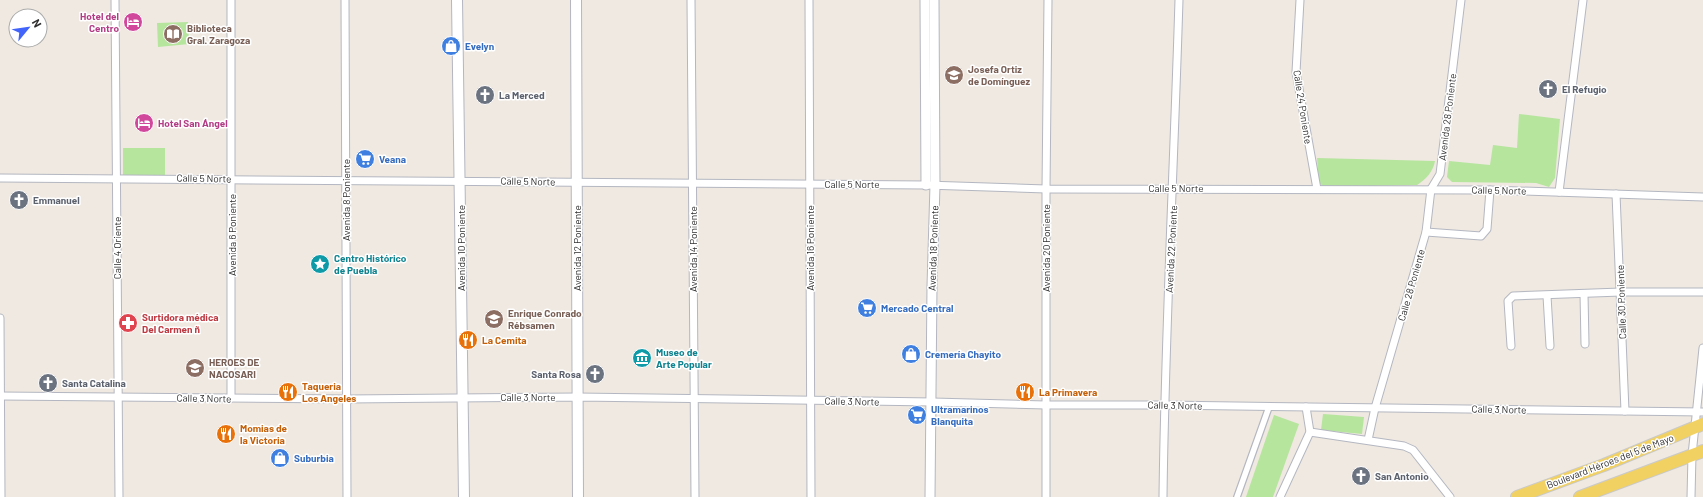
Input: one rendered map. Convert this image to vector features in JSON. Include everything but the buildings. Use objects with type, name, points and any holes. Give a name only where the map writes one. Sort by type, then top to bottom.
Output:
[{"type":"main road","name":"Avenida 10 Poniente","points":[[457,0],[464,497]]},
{"type":"main road","name":"Avenida 12 Poniente","points":[[576,0],[578,497]]},
{"type":"main road","name":"Boulevard Héroes del 5 de Mayo","points":[[1517,497],[1604,465],[1699,426]]},
{"type":"main road","points":[[1580,497],[1698,453]]},
{"type":"street","name":"Calle 4 Oriente","points":[[115,0],[119,497]]},
{"type":"street","name":"Avenida 6 Poniente","points":[[231,0],[231,398]]},
{"type":"street","name":"Avenida 8 Poniente","points":[[345,0],[347,497]]},
{"type":"street","name":"Avenida 14 Poniente","points":[[691,0],[693,399],[695,497]]},
{"type":"street","name":"Avenida 16 Poniente","points":[[809,0],[811,497]]},
{"type":"street","name":"Avenida 18 Poniente","points":[[925,0],[931,185],[932,286],[930,497]]},
{"type":"street","name":"Avenida 18 Poniente","points":[[931,185],[934,0]]},
{"type":"street","name":"Avenida 20 Poniente","points":[[1046,497],[1046,189],[1048,0]]},
{"type":"street","name":"Avenida 22 Poniente","points":[[1162,497],[1164,404],[1174,188],[1179,0]]},
{"type":"street","name":"Calle 24 Poniente","points":[[1300,0],[1296,72],[1317,189]]},
{"type":"street","name":"Avenida 28 Poniente","points":[[1426,232],[1431,189],[1440,174],[1461,0]]},
{"type":"street","points":[[1559,192],[1583,0]]},
{"type":"street","name":"Calle 5 Norte","points":[[0,178],[117,177],[931,185],[1046,189],[1431,189],[1703,197]]},
{"type":"street","points":[[1426,232],[1481,236],[1485,234],[1487,229],[1490,190]]},
{"type":"street","name":"Calle 30 Poniente","points":[[1616,194],[1625,411]]},
{"type":"street","name":"Calle 28 Poniente","points":[[1368,440],[1375,408],[1426,232]]},
{"type":"street","points":[[1511,346],[1508,301],[1509,298],[1513,296],[1548,296],[1621,292],[1703,292]]},
{"type":"street","points":[[1584,294],[1585,344]]},
{"type":"street","points":[[1548,296],[1550,346]]},
{"type":"street","points":[[0,318],[1,497]]},
{"type":"street","points":[[1691,497],[1698,453],[1703,348]]},
{"type":"street","name":"Calle 3 Norte","points":[[0,396],[347,399],[578,397],[1046,405],[1164,404],[1269,407],[1700,412]]},
{"type":"street","points":[[1237,497],[1269,407]]},
{"type":"street","points":[[1280,497],[1310,432],[1306,407]]},
{"type":"street","points":[[1310,432],[1404,446],[1413,450],[1450,497]]},
{"type":"green space","points":[[188,22],[189,44],[158,47],[157,23]]},
{"type":"green space","points":[[1519,114],[1560,119],[1555,178],[1549,187],[1536,183],[1452,182],[1447,177],[1449,161],[1490,165],[1493,145],[1517,148]]},
{"type":"green space","points":[[123,148],[165,148],[165,176],[123,176]]},
{"type":"green space","points":[[1317,158],[1435,161],[1433,169],[1429,175],[1417,185],[1324,187],[1319,183]]},
{"type":"green space","points":[[1323,414],[1364,417],[1362,434],[1321,430]]},
{"type":"green space","points":[[1274,415],[1299,424],[1273,497],[1246,497]]},
{"type":"place","name":"Hotel del Centro","points":[[133,22]]},
{"type":"place","name":"Biblioteca Gral. Zaragoza","points":[[173,34]]},
{"type":"place","name":"Evelyn","points":[[451,46]]},
{"type":"place","name":"Josefa Ortiz de Domínguez","points":[[954,75]]},
{"type":"place","name":"El Refugio","points":[[1548,89]]},
{"type":"place","name":"La Merced","points":[[485,95]]},
{"type":"place","name":"Hotel San Ángel","points":[[144,123]]},
{"type":"place","name":"Veana","points":[[365,159]]},
{"type":"place","name":"Emmanuel","points":[[19,200]]},
{"type":"place","name":"Centro Histórico de Puebla","points":[[320,264]]},
{"type":"place","name":"Mercado Central","points":[[867,308]]},
{"type":"place","name":"Enrique Conrado Rébsamen","points":[[494,319]]},
{"type":"place","name":"Surtidora médica Del Carmen ñ","points":[[128,323]]},
{"type":"place","name":"La Cemita","points":[[468,340]]},
{"type":"place","name":"Cremería Chayito","points":[[911,354]]},
{"type":"place","name":"Museo de Arte Popular","points":[[642,358]]},
{"type":"place","name":"HEROES DE NACOSARI","points":[[195,368]]},
{"type":"place","name":"Santa Rosa","points":[[595,374]]},
{"type":"place","name":"Santa Catalina","points":[[48,383]]},
{"type":"place","name":"Taqueria Los Angeles","points":[[288,392]]},
{"type":"place","name":"La Primavera","points":[[1025,392]]},
{"type":"place","name":"Ultramarinos Blanquita","points":[[917,415]]},
{"type":"place","name":"Momias de la Victoria","points":[[226,434]]},
{"type":"place","name":"Suburbia","points":[[280,458]]},
{"type":"place","name":"San Antonio","points":[[1361,476]]}]
